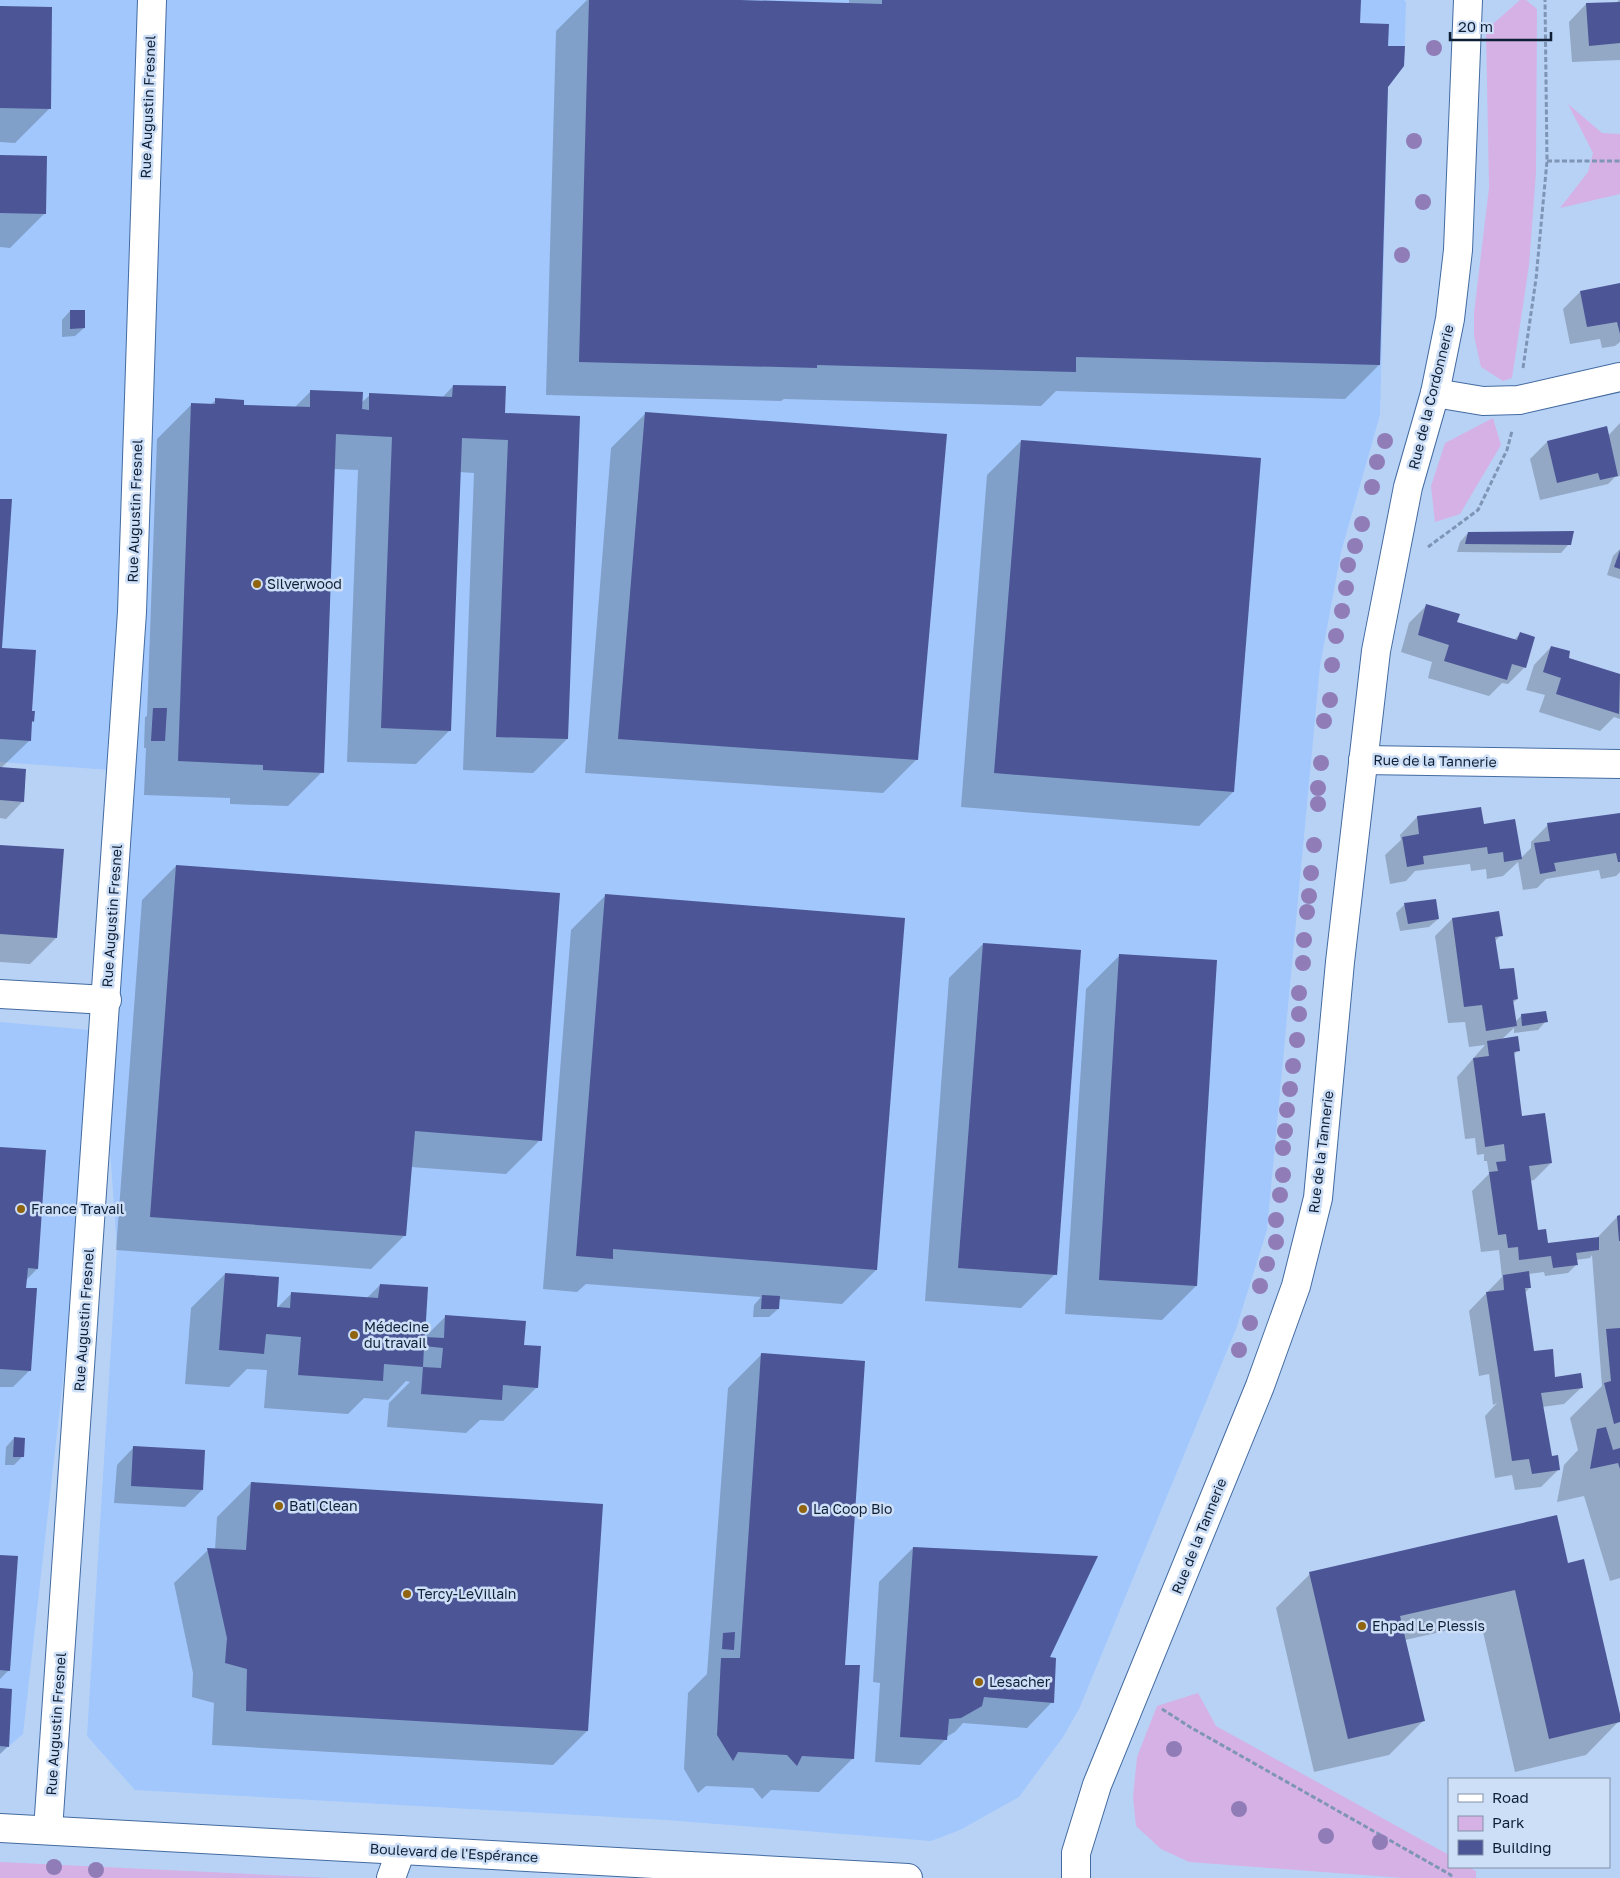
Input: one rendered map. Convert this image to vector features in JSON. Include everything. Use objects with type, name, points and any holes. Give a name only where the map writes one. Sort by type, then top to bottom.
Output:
[{"type":"street","name":"Rue Augustin Fresnel","points":[[48,1830],[132,612],[152,0]]},
{"type":"street","name":"Rue de la Cordonnerie","points":[[1363,760],[1376,651],[1389,576],[1408,488],[1435,393],[1450,320],[1458,250],[1468,0]]},
{"type":"street","points":[[1435,393],[1483,401],[1519,400],[1620,377]]},
{"type":"street","name":"Rue de la Tannerie","points":[[1076,1878],[1076,1853],[1097,1785],[1260,1386],[1296,1286],[1318,1198],[1340,962],[1363,760],[1620,764]]},
{"type":"street","points":[[0,994],[106,1000]]},
{"type":"street","name":"Boulevard de l'Espérance","points":[[0,1828],[908,1878]]},
{"type":"street","points":[[391,1878],[401,1850]]},
{"type":"path","points":[[1389,576],[1478,510],[1507,450],[1519,400],[1536,280],[1547,161],[1545,0]]},
{"type":"path","points":[[1547,161],[1620,161]]},
{"type":"path","points":[[1136,1691],[1190,1728],[1451,1875],[1451,1878]]},
{"type":"shaded area","points":[[0,0],[1404,0],[1406,2],[1404,66],[1388,87],[1380,415],[1341,552],[1320,666],[1267,1230],[1236,1329],[1079,1709],[1063,1737],[1019,1797],[960,1830],[931,1841],[666,1820],[135,1790],[87,1736],[117,1249],[102,1035],[23,1734],[0,1754],[0,1022],[101,1031],[110,770],[0,762]]},
{"type":"green space","points":[[1520,0],[1526,0],[1537,9],[1536,172],[1529,265],[1512,378],[1503,381],[1481,367],[1474,336],[1474,313],[1489,188],[1486,30]]},
{"type":"green space","points":[[1568,104],[1602,133],[1620,134],[1620,194],[1560,208],[1588,172],[1593,153]]},
{"type":"green space","points":[[1493,418],[1501,445],[1460,514],[1435,522],[1431,486],[1445,443]]},
{"type":"green space","points":[[1198,1693],[1216,1726],[1448,1854],[1448,1868],[1471,1868],[1476,1871],[1476,1878],[1403,1878],[1189,1862],[1161,1849],[1136,1826],[1133,1797],[1137,1757],[1157,1706]]},
{"type":"green space","points":[[0,1862],[332,1878],[0,1878]]},
{"type":"building","points":[[589,0],[740,0],[882,4],[882,0],[1361,0],[1360,23],[1389,24],[1388,46],[1405,46],[1404,66],[1388,87],[1380,365],[1076,357],[1076,372],[817,365],[817,368],[579,362]]},
{"type":"building","points":[[1620,2],[1620,43],[1589,46],[1586,3]]},
{"type":"building","points":[[0,6],[52,7],[51,109],[0,108]]},
{"type":"building","points":[[0,155],[47,156],[46,214],[0,213]]},
{"type":"building","points":[[1620,283],[1620,334],[1617,322],[1587,327],[1580,291]]},
{"type":"building","points":[[70,310],[85,310],[85,328],[70,329]]},
{"type":"building","name":"Silverwood","points":[[453,385],[506,386],[505,413],[580,416],[568,739],[496,737],[508,440],[462,438],[451,731],[381,728],[392,437],[336,434],[324,773],[263,770],[263,765],[178,761],[191,403],[215,404],[215,398],[244,400],[244,405],[310,407],[310,390],[363,392],[362,409],[369,410],[369,393],[452,397]]},
{"type":"building","points":[[645,412],[947,434],[918,760],[618,739]]},
{"type":"building","points":[[1607,426],[1618,476],[1600,480],[1598,473],[1557,483],[1547,441]]},
{"type":"building","points":[[1021,440],[1261,458],[1234,792],[994,773]]},
{"type":"building","points":[[0,499],[12,499],[2,648],[36,650],[32,711],[35,711],[34,722],[32,721],[31,741],[0,739]]},
{"type":"building","points":[[1574,531],[1571,545],[1465,544],[1468,532]]},
{"type":"building","points":[[1620,550],[1620,569],[1614,567]]},
{"type":"building","points":[[1426,604],[1460,614],[1457,622],[1517,640],[1520,632],[1535,637],[1526,668],[1512,664],[1507,680],[1444,661],[1449,645],[1418,635]]},
{"type":"building","points":[[1551,646],[1570,651],[1569,658],[1620,674],[1619,714],[1556,694],[1561,678],[1543,672]]},
{"type":"building","points":[[153,708],[167,708],[165,741],[151,741]]},
{"type":"building","points":[[0,767],[26,769],[24,802],[0,800]]},
{"type":"building","points":[[1481,807],[1484,824],[1515,819],[1522,859],[1504,862],[1503,852],[1488,854],[1487,847],[1423,856],[1424,864],[1407,867],[1402,837],[1419,834],[1417,816]]},
{"type":"building","points":[[1620,813],[1620,862],[1618,862],[1616,853],[1554,863],[1556,871],[1540,874],[1534,843],[1550,841],[1547,823]]},
{"type":"building","points":[[0,845],[64,849],[57,938],[0,934]]},
{"type":"building","points":[[176,865],[560,893],[542,1141],[415,1131],[406,1236],[150,1217]]},
{"type":"building","points":[[605,894],[905,918],[877,1270],[613,1249],[613,1259],[576,1256]]},
{"type":"building","points":[[1436,899],[1439,919],[1408,924],[1404,903]]},
{"type":"building","points":[[1499,911],[1503,936],[1495,937],[1500,969],[1514,968],[1518,999],[1513,1000],[1517,1026],[1486,1031],[1482,1005],[1464,1007],[1452,918]]},
{"type":"building","points":[[983,943],[1081,950],[1057,1275],[958,1268]]},
{"type":"building","points":[[1119,954],[1217,960],[1197,1286],[1099,1280]]},
{"type":"building","points":[[1546,1011],[1548,1022],[1522,1026],[1521,1014]]},
{"type":"building","points":[[1518,1036],[1520,1051],[1514,1052],[1522,1116],[1545,1113],[1552,1163],[1529,1166],[1538,1230],[1546,1229],[1548,1243],[1599,1237],[1599,1250],[1576,1253],[1578,1265],[1553,1268],[1551,1256],[1519,1260],[1518,1247],[1508,1248],[1506,1234],[1498,1235],[1489,1172],[1498,1171],[1496,1162],[1506,1161],[1504,1144],[1485,1147],[1473,1058],[1489,1056],[1487,1041]]},
{"type":"building","name":"France Travail","points":[[0,1147],[46,1150],[38,1269],[28,1268],[26,1288],[37,1288],[31,1371],[0,1369]]},
{"type":"building","points":[[1620,1215],[1620,1241],[1619,1241],[1617,1216]]},
{"type":"building","points":[[1529,1271],[1531,1288],[1525,1288],[1534,1351],[1553,1349],[1555,1377],[1581,1373],[1583,1388],[1541,1393],[1552,1456],[1558,1455],[1560,1470],[1532,1474],[1529,1459],[1512,1461],[1486,1292],[1504,1290],[1503,1275]]},
{"type":"building","name":"Médecine du travail","points":[[225,1273],[279,1277],[277,1307],[290,1308],[291,1292],[378,1298],[380,1284],[428,1287],[425,1337],[444,1338],[445,1315],[526,1321],[524,1345],[541,1346],[538,1388],[503,1385],[502,1400],[421,1394],[423,1367],[384,1364],[383,1381],[298,1375],[301,1337],[266,1334],[264,1354],[219,1350]],"holes":[[[424,1346],[443,1348],[441,1368],[423,1367]]]},
{"type":"building","points":[[762,1295],[780,1296],[779,1309],[761,1309]]},
{"type":"building","points":[[1620,1328],[1620,1422],[1614,1424],[1604,1383],[1611,1381],[1606,1329]]},
{"type":"building","name":"La Coop Bio","points":[[761,1353],[865,1361],[845,1665],[860,1665],[854,1759],[802,1756],[797,1766],[787,1755],[738,1752],[733,1761],[717,1735],[721,1658],[740,1658]]},
{"type":"building","points":[[1606,1427],[1613,1450],[1620,1448],[1620,1469],[1618,1463],[1590,1469],[1597,1429]]},
{"type":"building","points":[[14,1437],[25,1438],[24,1457],[13,1457]]},
{"type":"building","points":[[133,1446],[205,1450],[203,1490],[131,1486]]},
{"type":"building","name":"Tercy-LeVillain","points":[[251,1482],[603,1504],[588,1731],[246,1711],[247,1669],[225,1663],[227,1638],[207,1548],[246,1550]]},
{"type":"building","name":"Ehpad Le Plessis","points":[[1557,1515],[1568,1563],[1584,1559],[1620,1714],[1620,1722],[1549,1739],[1515,1590],[1400,1616],[1425,1721],[1348,1739],[1309,1572]]},
{"type":"building","points":[[913,1547],[1098,1556],[1050,1657],[1056,1658],[1054,1703],[984,1697],[982,1706],[961,1718],[949,1719],[947,1740],[900,1737]]},
{"type":"building","points":[[0,1555],[18,1556],[10,1671],[0,1670]]},
{"type":"building","points":[[735,1632],[734,1650],[722,1649],[723,1633]]},
{"type":"building","points":[[0,1688],[12,1689],[9,1747],[0,1746]]},
{"type":"place","name":"Silverwood","points":[[257,584]]},
{"type":"place","name":"France Travail","points":[[21,1209]]},
{"type":"place","name":"Médecine du travail","points":[[354,1335]]},
{"type":"place","name":"Bati Clean","points":[[279,1506]]},
{"type":"place","name":"La Coop Bio","points":[[803,1509]]},
{"type":"place","name":"Tercy-LeVillain","points":[[407,1594]]},
{"type":"place","name":"Ehpad Le Plessis","points":[[1362,1626]]},
{"type":"place","name":"Lesacher","points":[[979,1682]]}]
